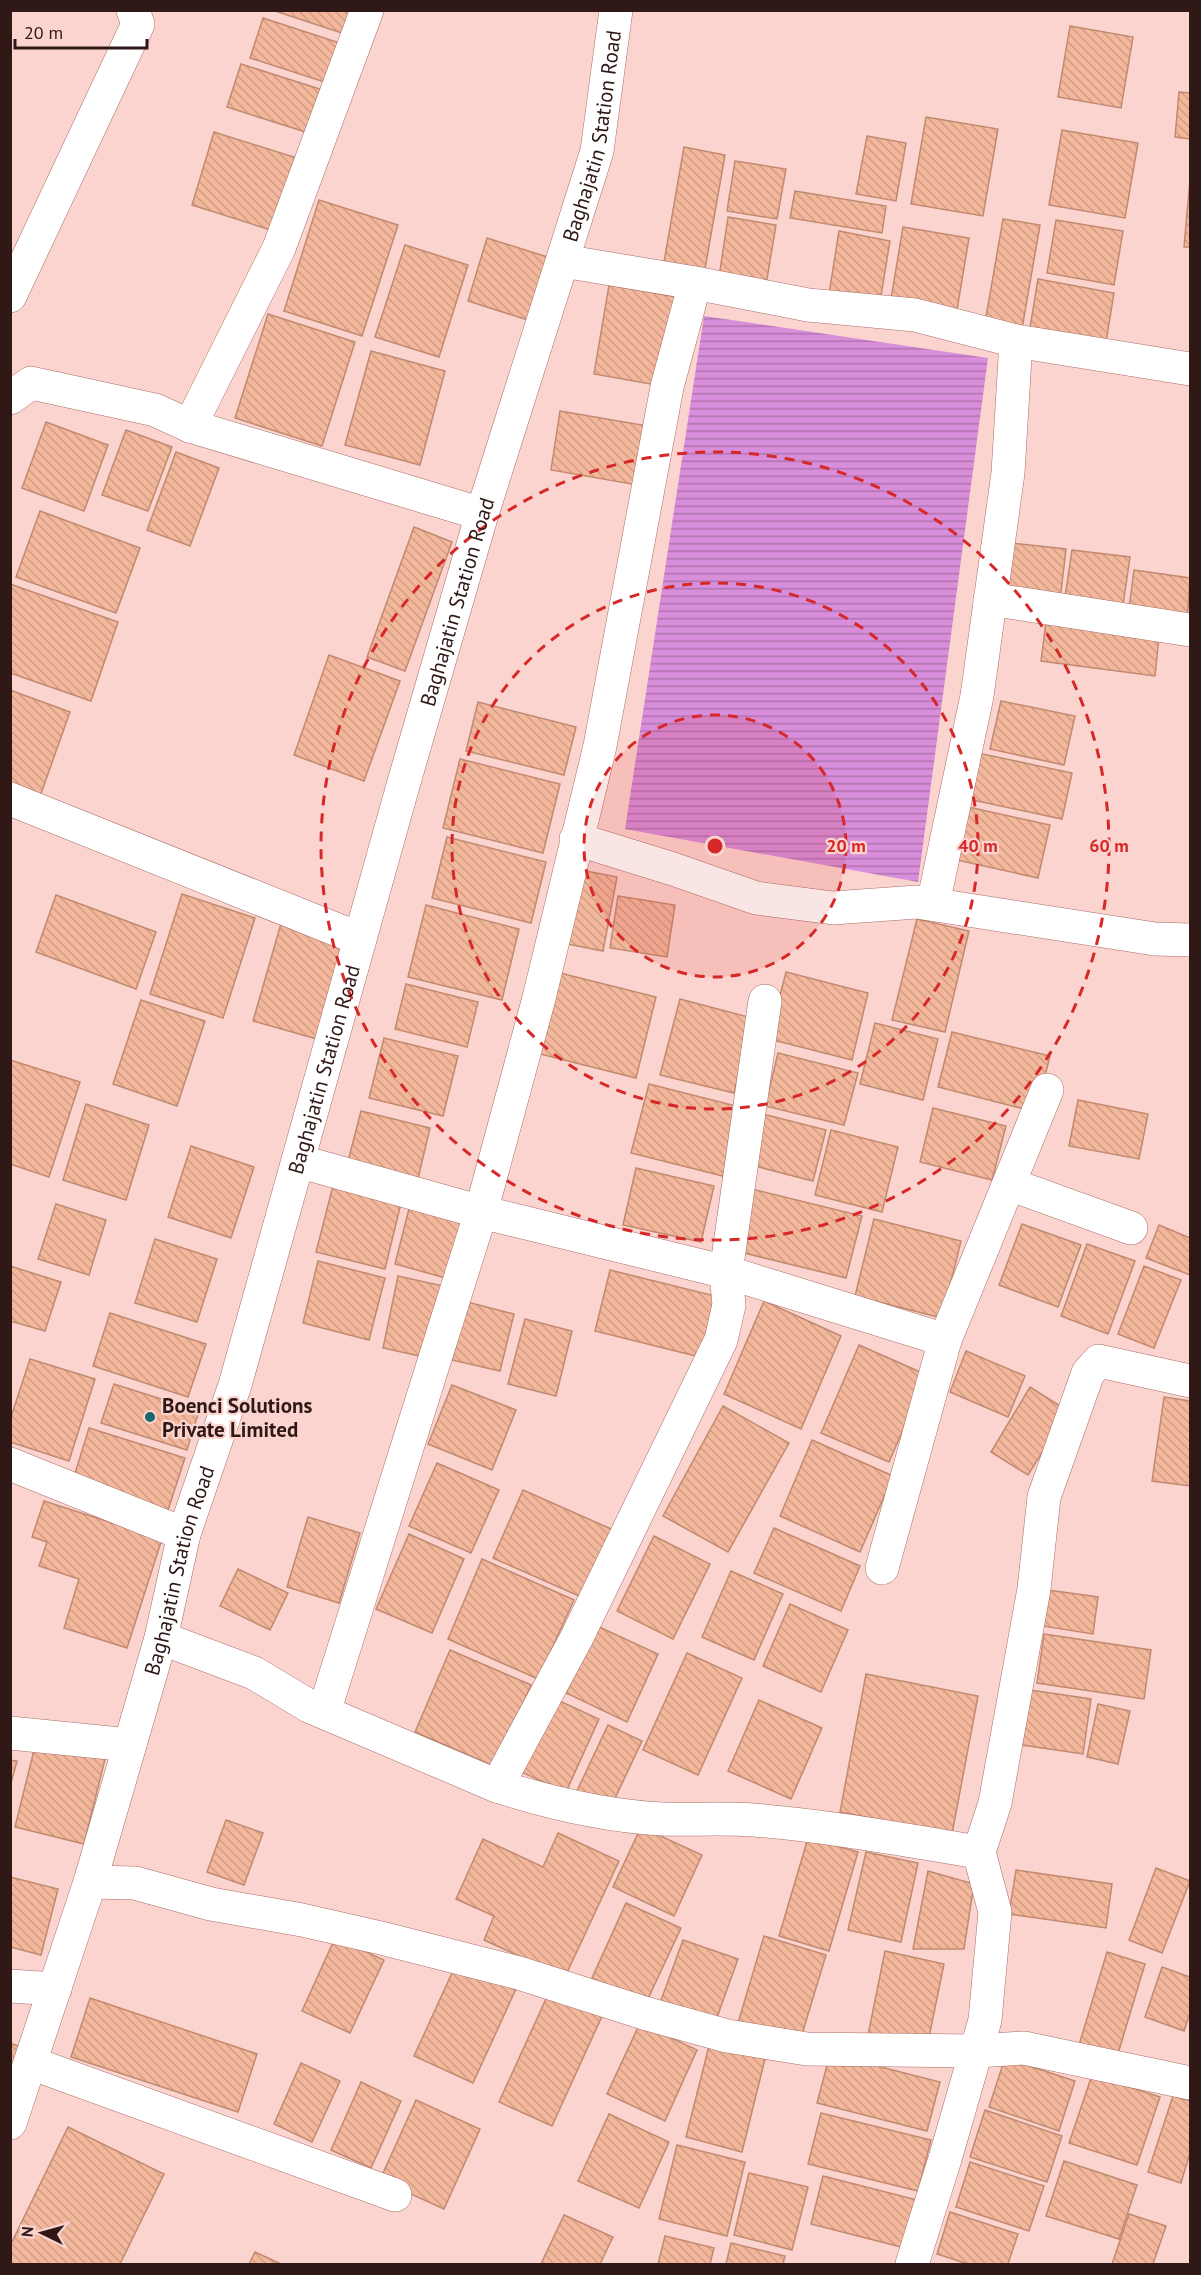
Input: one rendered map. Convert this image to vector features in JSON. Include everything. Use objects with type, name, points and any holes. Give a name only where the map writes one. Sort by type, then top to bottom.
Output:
[{"type":"street","points":[[10,296],[138,24],[133,10]]},
{"type":"street","points":[[190,426],[279,248],[367,10]]},
{"type":"street","name":"Baghajatin Station Road","points":[[10,2123],[90,1882],[162,1638],[184,1534],[236,1386],[360,939],[482,514],[597,151],[616,10]]},
{"type":"street","points":[[563,261],[808,305],[915,315],[1016,340],[1191,369]]},
{"type":"street","points":[[324,1712],[481,1212],[539,998],[600,746],[667,387],[695,283]]},
{"type":"street","points":[[933,904],[977,696],[1008,473],[1016,340]]},
{"type":"street","points":[[17,384],[155,410],[190,426],[482,514]]},
{"type":"street","points":[[990,599],[1191,630]]},
{"type":"street","points":[[10,800],[360,939]]},
{"type":"street","points":[[576,839],[756,898],[833,908],[917,902],[1155,939],[1191,940]]},
{"type":"street","points":[[497,1786],[577,1636],[721,1340],[729,1305],[726,1272],[765,1001]]},
{"type":"street","points":[[882,1568],[945,1340],[1047,1090]]},
{"type":"street","points":[[298,1161],[481,1212],[726,1272],[945,1340]]},
{"type":"street","points":[[1009,1184],[1131,1228]]},
{"type":"street","points":[[912,2265],[985,2020],[994,1912],[979,1852],[997,1792],[1034,1589],[1044,1497],[1088,1373],[1099,1361],[1191,1381]]},
{"type":"street","points":[[10,1464],[184,1534]]},
{"type":"street","points":[[162,1638],[254,1673],[309,1706],[497,1786],[527,1796],[590,1810],[660,1819],[753,1820],[869,1834],[979,1852]]},
{"type":"street","points":[[10,1733],[130,1745]]},
{"type":"street","points":[[90,1882],[135,1884],[211,1904],[302,1920],[381,1938],[519,1973],[644,2013],[728,2036],[807,2049],[976,2051],[1024,2048],[1191,2083]]},
{"type":"street","points":[[10,1986],[55,1989]]},
{"type":"street","points":[[31,2063],[395,2195]]},
{"type":"shaded area","points":[[704,316],[988,358],[918,882],[625,829]]},
{"type":"building","points":[[272,10],[363,10],[354,37]]},
{"type":"building","points":[[263,18],[349,46],[337,86],[250,58]]},
{"type":"building","points":[[1070,26],[1133,37],[1121,108],[1058,97]]},
{"type":"building","points":[[241,64],[329,92],[315,135],[227,107]]},
{"type":"building","points":[[1179,92],[1190,93],[1190,139],[1175,137]]},
{"type":"building","points":[[926,117],[998,129],[983,216],[911,204]]},
{"type":"building","points":[[1062,130],[1138,143],[1125,218],[1049,205]]},
{"type":"building","points":[[214,132],[300,159],[277,232],[192,205]]},
{"type":"building","points":[[867,136],[906,143],[896,201],[856,194]]},
{"type":"building","points":[[684,147],[725,155],[705,269],[664,262]]},
{"type":"building","points":[[735,161],[786,169],[777,219],[727,211]]},
{"type":"building","points":[[1190,180],[1190,247],[1184,247]]},
{"type":"building","points":[[795,191],[886,206],[882,233],[790,218]]},
{"type":"building","points":[[319,200],[398,225],[362,336],[284,311]]},
{"type":"building","points":[[728,217],[776,225],[766,285],[719,277]]},
{"type":"building","points":[[1003,219],[1040,225],[1022,329],[985,323]]},
{"type":"building","points":[[1056,220],[1123,231],[1114,285],[1047,273]]},
{"type":"building","points":[[903,227],[969,238],[957,310],[891,299]]},
{"type":"building","points":[[839,231],[890,241],[880,302],[829,294]]},
{"type":"building","points":[[487,238],[554,259],[534,322],[468,301]]},
{"type":"building","points":[[405,245],[468,265],[439,357],[375,337]]},
{"type":"building","points":[[1038,279],[1114,293],[1105,348],[1029,334]]},
{"type":"building","points":[[609,285],[682,298],[667,387],[594,374]]},
{"type":"building","points":[[268,314],[355,342],[322,446],[235,418]]},
{"type":"building","points":[[371,351],[445,371],[420,465],[345,445]]},
{"type":"building","points":[[560,411],[654,427],[643,486],[551,470]]},
{"type":"building","points":[[46,422],[108,445],[84,511],[22,488]]},
{"type":"building","points":[[126,430],[172,447],[148,511],[102,495]]},
{"type":"building","points":[[176,452],[219,468],[190,546],[147,530]]},
{"type":"building","points":[[40,511],[140,548],[116,613],[16,577]]},
{"type":"building","points":[[414,527],[452,542],[405,671],[367,657]]},
{"type":"building","points":[[1003,542],[1066,549],[1060,601],[997,594]]},
{"type":"building","points":[[1072,550],[1130,557],[1122,612],[1064,604]]},
{"type":"building","points":[[1134,570],[1190,578],[1187,623],[1128,616]]},
{"type":"building","points":[[10,584],[118,622],[91,701],[10,673]]},
{"type":"building","points":[[1046,622],[1159,637],[1155,676],[1041,661]]},
{"type":"building","points":[[329,655],[400,681],[364,781],[294,755]]},
{"type":"building","points":[[10,690],[70,712],[38,802],[10,792]]},
{"type":"building","points":[[1001,701],[1075,716],[1064,765],[990,749]]},
{"type":"building","points":[[478,702],[576,727],[564,775],[466,751]]},
{"type":"building","points":[[973,752],[1072,773],[1062,819],[963,798]]},
{"type":"building","points":[[460,759],[560,784],[543,853],[443,828]]},
{"type":"building","points":[[964,806],[1050,825],[1038,878],[952,859]]},
{"type":"building","points":[[447,837],[546,862],[531,923],[432,898]]},
{"type":"building","points":[[581,870],[617,877],[603,951],[567,944]]},
{"type":"building","points":[[182,894],[255,918],[223,1018],[150,994]]},
{"type":"building","points":[[56,895],[156,932],[136,989],[36,952]]},
{"type":"building","points":[[618,896],[675,905],[667,957],[610,948]]},
{"type":"building","points":[[426,905],[519,929],[502,1000],[408,977]]},
{"type":"building","points":[[917,919],[969,931],[945,1032],[892,1020]]},
{"type":"building","points":[[282,920],[346,939],[317,1039],[253,1021]]},
{"type":"building","points":[[556,972],[656,997],[636,1078],[536,1053]]},
{"type":"building","points":[[786,972],[868,993],[852,1060],[769,1039]]},
{"type":"building","points":[[406,984],[478,1002],[467,1047],[395,1029]]},
{"type":"building","points":[[680,999],[752,1018],[734,1093],[660,1075]]},
{"type":"building","points":[[141,1000],[205,1021],[177,1106],[113,1084]]},
{"type":"building","points":[[875,1023],[938,1039],[923,1100],[860,1084]]},
{"type":"building","points":[[952,1032],[1050,1056],[1036,1112],[938,1087]]},
{"type":"building","points":[[384,1038],[458,1056],[443,1116],[369,1098]]},
{"type":"building","points":[[778,1053],[858,1073],[844,1125],[765,1106]]},
{"type":"building","points":[[10,1060],[80,1082],[49,1177],[10,1164]]},
{"type":"building","points":[[649,1084],[740,1107],[723,1176],[631,1153]]},
{"type":"building","points":[[1078,1100],[1148,1114],[1139,1159],[1069,1146]]},
{"type":"building","points":[[86,1104],[149,1125],[126,1200],[63,1180]]},
{"type":"building","points":[[933,1108],[1006,1126],[992,1180],[920,1162]]},
{"type":"building","points":[[361,1111],[430,1128],[416,1187],[346,1169]]},
{"type":"building","points":[[759,1113],[826,1130],[813,1181],[747,1164]]},
{"type":"building","points":[[831,1130],[898,1147],[882,1212],[815,1195]]},
{"type":"building","points":[[191,1146],[254,1167],[231,1238],[168,1217]]},
{"type":"building","points":[[636,1168],[714,1186],[701,1242],[623,1225]]},
{"type":"building","points":[[334,1182],[402,1199],[385,1269],[316,1252]]},
{"type":"building","points":[[752,1189],[862,1216],[846,1278],[736,1251]]},
{"type":"building","points":[[412,1197],[471,1213],[453,1280],[395,1264]]},
{"type":"building","points":[[56,1204],[106,1220],[89,1275],[38,1259]]},
{"type":"building","points":[[874,1219],[961,1241],[942,1318],[855,1296]]},
{"type":"building","points":[[1022,1224],[1081,1245],[1058,1307],[999,1285]]},
{"type":"building","points":[[1159,1225],[1190,1238],[1190,1275],[1146,1258]]},
{"type":"building","points":[[155,1239],[217,1259],[197,1322],[135,1303]]},
{"type":"building","points":[[1087,1244],[1135,1261],[1108,1334],[1061,1316]]},
{"type":"building","points":[[318,1261],[385,1278],[369,1340],[303,1323]]},
{"type":"building","points":[[10,1266],[61,1282],[45,1331],[10,1321]]},
{"type":"building","points":[[1144,1266],[1181,1280],[1154,1348],[1118,1334]]},
{"type":"building","points":[[610,1270],[715,1296],[700,1357],[595,1331]]},
{"type":"building","points":[[398,1276],[452,1288],[433,1359],[383,1348]]},
{"type":"building","points":[[764,1301],[841,1336],[801,1429],[724,1394]]},
{"type":"building","points":[[467,1302],[514,1314],[500,1371],[452,1360]]},
{"type":"building","points":[[110,1313],[206,1344],[188,1397],[93,1366]]},
{"type":"building","points":[[525,1319],[572,1331],[556,1396],[508,1384]]},
{"type":"building","points":[[859,1345],[927,1375],[889,1462],[821,1433]]},
{"type":"building","points":[[966,1351],[1025,1376],[1008,1417],[950,1392]]},
{"type":"building","points":[[30,1359],[95,1379],[69,1461],[10,1442],[10,1420]]},
{"type":"building","name":"Boenci Solutions Private Limited","points":[[114,1384],[199,1411],[187,1450],[101,1423]]},
{"type":"building","points":[[452,1385],[516,1410],[492,1470],[428,1444]]},
{"type":"building","points":[[1030,1387],[1068,1411],[1028,1475],[991,1452]]},
{"type":"building","points":[[1164,1397],[1190,1401],[1190,1486],[1152,1481]]},
{"type":"building","points":[[723,1406],[789,1443],[728,1552],[663,1516]]},
{"type":"building","points":[[89,1428],[185,1458],[168,1510],[73,1480]]},
{"type":"building","points":[[812,1440],[893,1476],[860,1552],[780,1516]]},
{"type":"building","points":[[437,1463],[499,1490],[471,1553],[409,1526]]},
{"type":"building","points":[[523,1490],[618,1532],[588,1600],[493,1558]]},
{"type":"building","points":[[44,1501],[162,1539],[127,1648],[64,1628],[79,1579],[39,1566],[47,1542],[32,1537]]},
{"type":"building","points":[[308,1517],[360,1533],[339,1603],[287,1587]]},
{"type":"building","points":[[774,1528],[860,1566],[841,1611],[754,1573]]},
{"type":"building","points":[[409,1534],[464,1559],[432,1633],[376,1609]]},
{"type":"building","points":[[654,1536],[710,1564],[673,1639],[617,1611]]},
{"type":"building","points":[[482,1559],[574,1600],[538,1679],[448,1639]]},
{"type":"building","points":[[238,1569],[288,1593],[270,1630],[220,1606]]},
{"type":"building","points":[[731,1571],[783,1594],[754,1660],[702,1637]]},
{"type":"building","points":[[1048,1590],[1098,1597],[1093,1634],[1042,1626]]},
{"type":"building","points":[[790,1604],[848,1630],[821,1692],[763,1666]]},
{"type":"building","points":[[597,1626],[658,1654],[627,1722],[566,1693]]},
{"type":"building","points":[[1044,1634],[1151,1650],[1144,1699],[1037,1683]]},
{"type":"building","points":[[450,1650],[531,1685],[496,1767],[415,1732]]},
{"type":"building","points":[[687,1653],[742,1678],[698,1775],[643,1750]]},
{"type":"building","points":[[866,1674],[978,1696],[952,1834],[840,1812]]},
{"type":"building","points":[[1030,1690],[1091,1699],[1083,1754],[1022,1745]]},
{"type":"building","points":[[553,1698],[599,1719],[566,1792],[519,1771]]},
{"type":"building","points":[[759,1700],[822,1728],[791,1799],[728,1771]]},
{"type":"building","points":[[1098,1704],[1130,1711],[1118,1764],[1087,1757]]},
{"type":"building","points":[[608,1725],[642,1741],[610,1809],[576,1793]]},
{"type":"building","points":[[36,1742],[105,1759],[84,1844],[15,1827]]},
{"type":"building","points":[[10,1760],[17,1761],[10,1787]]},
{"type":"building","points":[[226,1820],[263,1833],[244,1885],[207,1872]]},
{"type":"building","points":[[641,1827],[702,1855],[674,1916],[613,1887]]},
{"type":"building","points":[[558,1833],[619,1861],[565,1977],[484,1940],[494,1916],[456,1899],[483,1839],[543,1867]]},
{"type":"building","points":[[808,1838],[858,1852],[829,1951],[779,1936]]},
{"type":"building","points":[[866,1852],[918,1863],[901,1942],[848,1930]]},
{"type":"building","points":[[1156,1868],[1190,1881],[1162,1953],[1129,1940]]},
{"type":"building","points":[[1016,1870],[1112,1884],[1106,1928],[1009,1914]]},
{"type":"building","points":[[928,1871],[974,1884],[964,1949],[913,1949]]},
{"type":"building","points":[[10,1877],[58,1889],[41,1955],[10,1947]]},
{"type":"building","points":[[626,1903],[681,1928],[646,2003],[592,1978]]},
{"type":"building","points":[[764,1936],[826,1955],[800,2041],[738,2023]]},
{"type":"building","points":[[335,1938],[384,1960],[350,2033],[302,2011]]},
{"type":"building","points":[[683,1940],[738,1959],[715,2023],[660,2003]]},
{"type":"building","points":[[885,1951],[944,1964],[927,2047],[868,2035]]},
{"type":"building","points":[[1107,1952],[1145,1964],[1117,2057],[1079,2045]]},
{"type":"building","points":[[457,1962],[516,1989],[473,2083],[414,2056]]},
{"type":"building","points":[[1162,1967],[1190,1977],[1190,2013],[1184,2031],[1145,2017]]},
{"type":"building","points":[[550,1990],[603,2014],[552,2126],[499,2102]]},
{"type":"building","points":[[90,1998],[257,2054],[238,2112],[71,2057]]},
{"type":"building","points":[[640,2023],[697,2050],[665,2121],[607,2094]]},
{"type":"building","points":[[710,2042],[766,2055],[742,2152],[686,2137]]},
{"type":"building","points":[[10,2043],[21,2047],[10,2082]]},
{"type":"building","points":[[830,2054],[940,2082],[927,2131],[817,2103]]},
{"type":"building","points":[[1005,2058],[1075,2081],[1059,2131],[989,2107]]},
{"type":"building","points":[[301,2063],[340,2081],[312,2142],[274,2124]]},
{"type":"building","points":[[1092,2075],[1160,2097],[1137,2165],[1069,2143]]},
{"type":"building","points":[[361,2082],[401,2101],[371,2168],[331,2150]]},
{"type":"building","points":[[1173,2096],[1190,2101],[1190,2153],[1181,2183],[1148,2172]]},
{"type":"building","points":[[416,2100],[480,2129],[444,2209],[380,2180]]},
{"type":"building","points":[[985,2110],[1062,2136],[1047,2182],[970,2157]]},
{"type":"building","points":[[821,2113],[931,2140],[918,2191],[808,2164]]},
{"type":"building","points":[[609,2114],[669,2142],[639,2208],[578,2181]]},
{"type":"building","points":[[68,2127],[164,2174],[120,2264],[10,2264],[10,2246]]},
{"type":"building","points":[[677,2145],[745,2162],[727,2236],[659,2219]]},
{"type":"building","points":[[1064,2161],[1137,2185],[1119,2239],[1046,2216]]},
{"type":"building","points":[[970,2162],[1044,2186],[1029,2231],[956,2207]]},
{"type":"building","points":[[749,2173],[808,2187],[792,2250],[734,2235]]},
{"type":"building","points":[[823,2176],[921,2201],[909,2249],[811,2224]]},
{"type":"building","points":[[950,2212],[1018,2234],[1008,2264],[968,2264],[937,2254]]},
{"type":"building","points":[[1129,2214],[1166,2226],[1153,2264],[1112,2264]]},
{"type":"building","points":[[564,2215],[613,2237],[600,2264],[541,2264]]},
{"type":"building","points":[[665,2236],[714,2248],[710,2264],[658,2264]]},
{"type":"building","points":[[731,2243],[785,2256],[783,2264],[726,2264]]},
{"type":"building","points":[[255,2252],[281,2264],[249,2264]]},
{"type":"place","name":"Boenci Solutions Private Limited","points":[[150,1417]]}]
